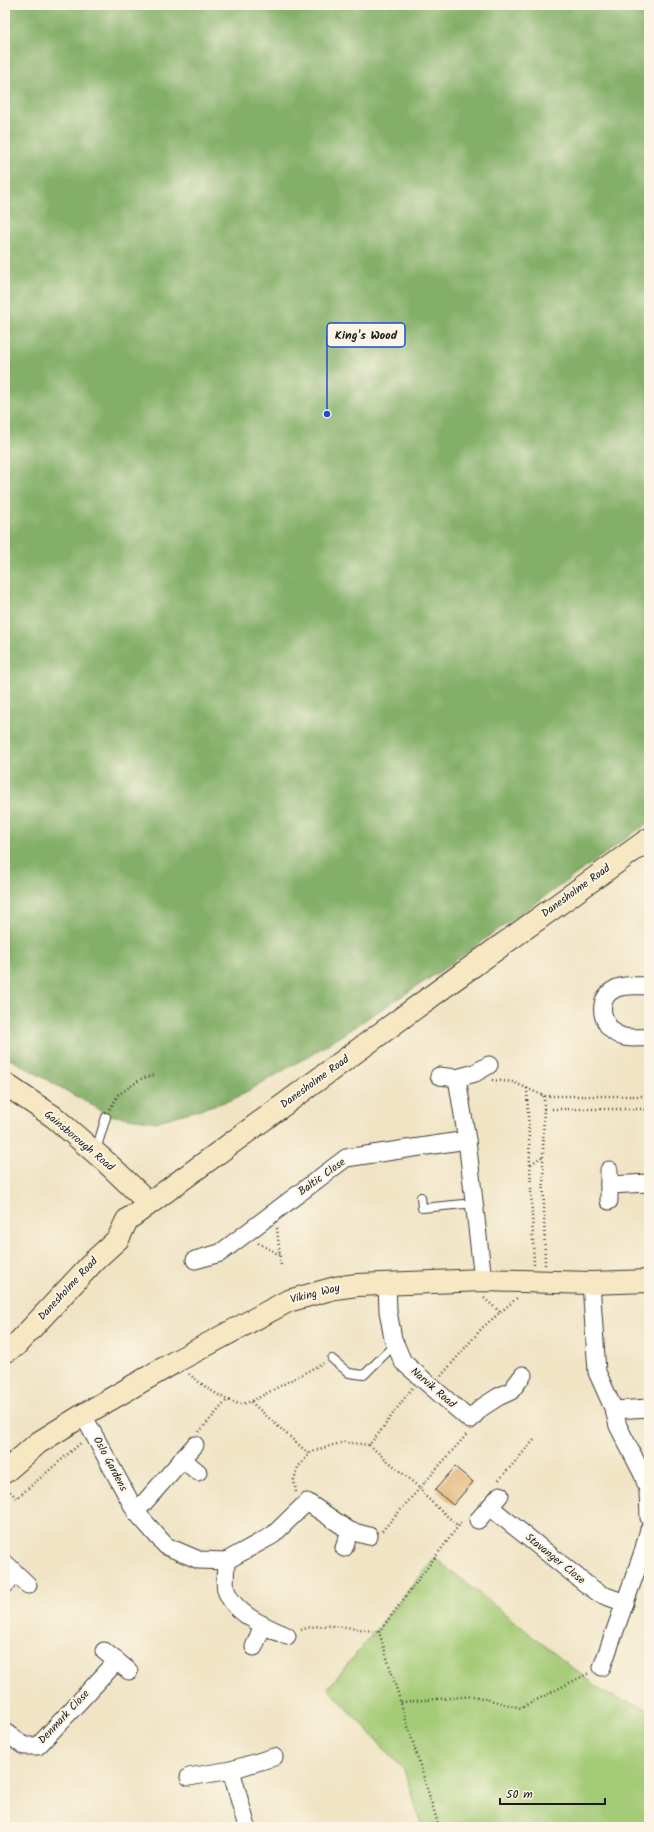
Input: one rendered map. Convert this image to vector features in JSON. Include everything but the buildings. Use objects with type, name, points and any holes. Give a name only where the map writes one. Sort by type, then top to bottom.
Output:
[{"type":"street","name":"Danesholme Road","points":[[5,1352],[15,1346],[95,1260],[118,1239],[127,1220],[649,839]]},
{"type":"street","points":[[649,986],[622,987],[614,990],[608,995],[603,1010],[604,1018],[608,1027],[616,1033],[625,1037],[649,1038]]},
{"type":"street","points":[[439,1076],[457,1078],[482,1070]]},
{"type":"street","points":[[457,1078],[468,1140],[483,1280]]},
{"type":"street","name":"Gainsborough Road","points":[[5,1084],[54,1117],[95,1152],[149,1204]]},
{"type":"street","name":"Baltic Close","points":[[195,1260],[220,1253],[346,1158],[468,1140]]},
{"type":"street","points":[[609,1186],[649,1184]]},
{"type":"street","points":[[5,1341],[92,1242],[117,1220],[127,1220]]},
{"type":"street","name":"Viking Way","points":[[5,1472],[38,1442],[88,1424],[173,1363],[288,1301],[335,1288],[357,1285],[483,1280],[591,1283],[649,1282]]},
{"type":"street","points":[[591,1283],[597,1372],[614,1410],[618,1426],[643,1475],[648,1490],[649,1518]]},
{"type":"street","name":"Narvik Road","points":[[387,1284],[388,1311],[395,1344],[403,1362],[470,1420]]},
{"type":"street","points":[[470,1420],[481,1408],[511,1391],[523,1375]]},
{"type":"street","points":[[614,1410],[649,1408]]},
{"type":"street","name":"Oslo Gardens","points":[[88,1424],[136,1512],[166,1546],[199,1560],[226,1561]]},
{"type":"street","points":[[136,1512],[195,1445]]},
{"type":"street","points":[[182,1459],[198,1472]]},
{"type":"street","points":[[472,1518],[495,1495]]},
{"type":"street","name":"Stavanger Close","points":[[495,1495],[586,1584],[600,1594],[624,1603]]},
{"type":"street","points":[[287,1636],[252,1620],[236,1606],[226,1590],[226,1561],[273,1536],[307,1502],[350,1531],[369,1536]]},
{"type":"street","points":[[602,1667],[649,1529]]},
{"type":"street","points":[[344,1548],[350,1531]]},
{"type":"street","points":[[8,1574],[28,1585]]},
{"type":"street","points":[[254,1646],[263,1625]]},
{"type":"street","name":"Denmark Close","points":[[5,1732],[24,1746],[38,1746],[117,1661]]},
{"type":"street","points":[[188,1777],[231,1770],[274,1757]]},
{"type":"street","points":[[231,1770],[247,1827]]},
{"type":"lane","points":[[95,1152],[106,1117]]},
{"type":"lane","points":[[421,1197],[422,1208],[474,1203]]},
{"type":"lane","points":[[332,1359],[349,1373],[364,1375],[395,1344]]},
{"type":"path","points":[[482,1070],[496,1082],[513,1082],[544,1096],[649,1096]]},
{"type":"path","points":[[106,1117],[118,1095],[140,1079],[154,1075]]},
{"type":"path","points":[[527,1088],[537,1282]]},
{"type":"path","points":[[369,1445],[426,1382],[483,1326],[537,1282],[543,1156],[544,1096]]},
{"type":"path","points":[[544,1109],[649,1109]]},
{"type":"path","points":[[531,1164],[543,1156]]},
{"type":"path","points":[[275,1211],[281,1266]]},
{"type":"path","points":[[247,1232],[252,1239],[280,1255]]},
{"type":"path","points":[[184,1370],[202,1385],[228,1399],[242,1404],[332,1359]]},
{"type":"path","points":[[195,1445],[195,1437],[228,1399]]},
{"type":"path","points":[[250,1401],[309,1454]]},
{"type":"path","points":[[369,1536],[372,1542],[420,1488],[474,1425],[470,1420]]},
{"type":"path","points":[[5,1487],[18,1498],[88,1424]]},
{"type":"path","points":[[495,1495],[535,1438]]},
{"type":"path","points":[[298,1510],[294,1480],[298,1467],[312,1451],[344,1442],[369,1445],[420,1488],[425,1496],[457,1525]]},
{"type":"path","points":[[379,1632],[457,1525],[472,1518]]},
{"type":"path","points":[[287,1636],[306,1628],[332,1627],[379,1632]]},
{"type":"path","points":[[379,1632],[439,1827]]},
{"type":"path","points":[[401,1702],[474,1696],[521,1708],[602,1667]]},
{"type":"green space","points":[[5,5],[649,5],[649,822],[439,972],[314,1053],[232,1100],[155,1122],[109,1115],[5,1056]]},
{"type":"green space","points":[[435,1558],[604,1693],[649,1710],[649,1827],[422,1827],[404,1770],[328,1688]]},
{"type":"place","name":"King's Wood","points":[[327,414]]}]
